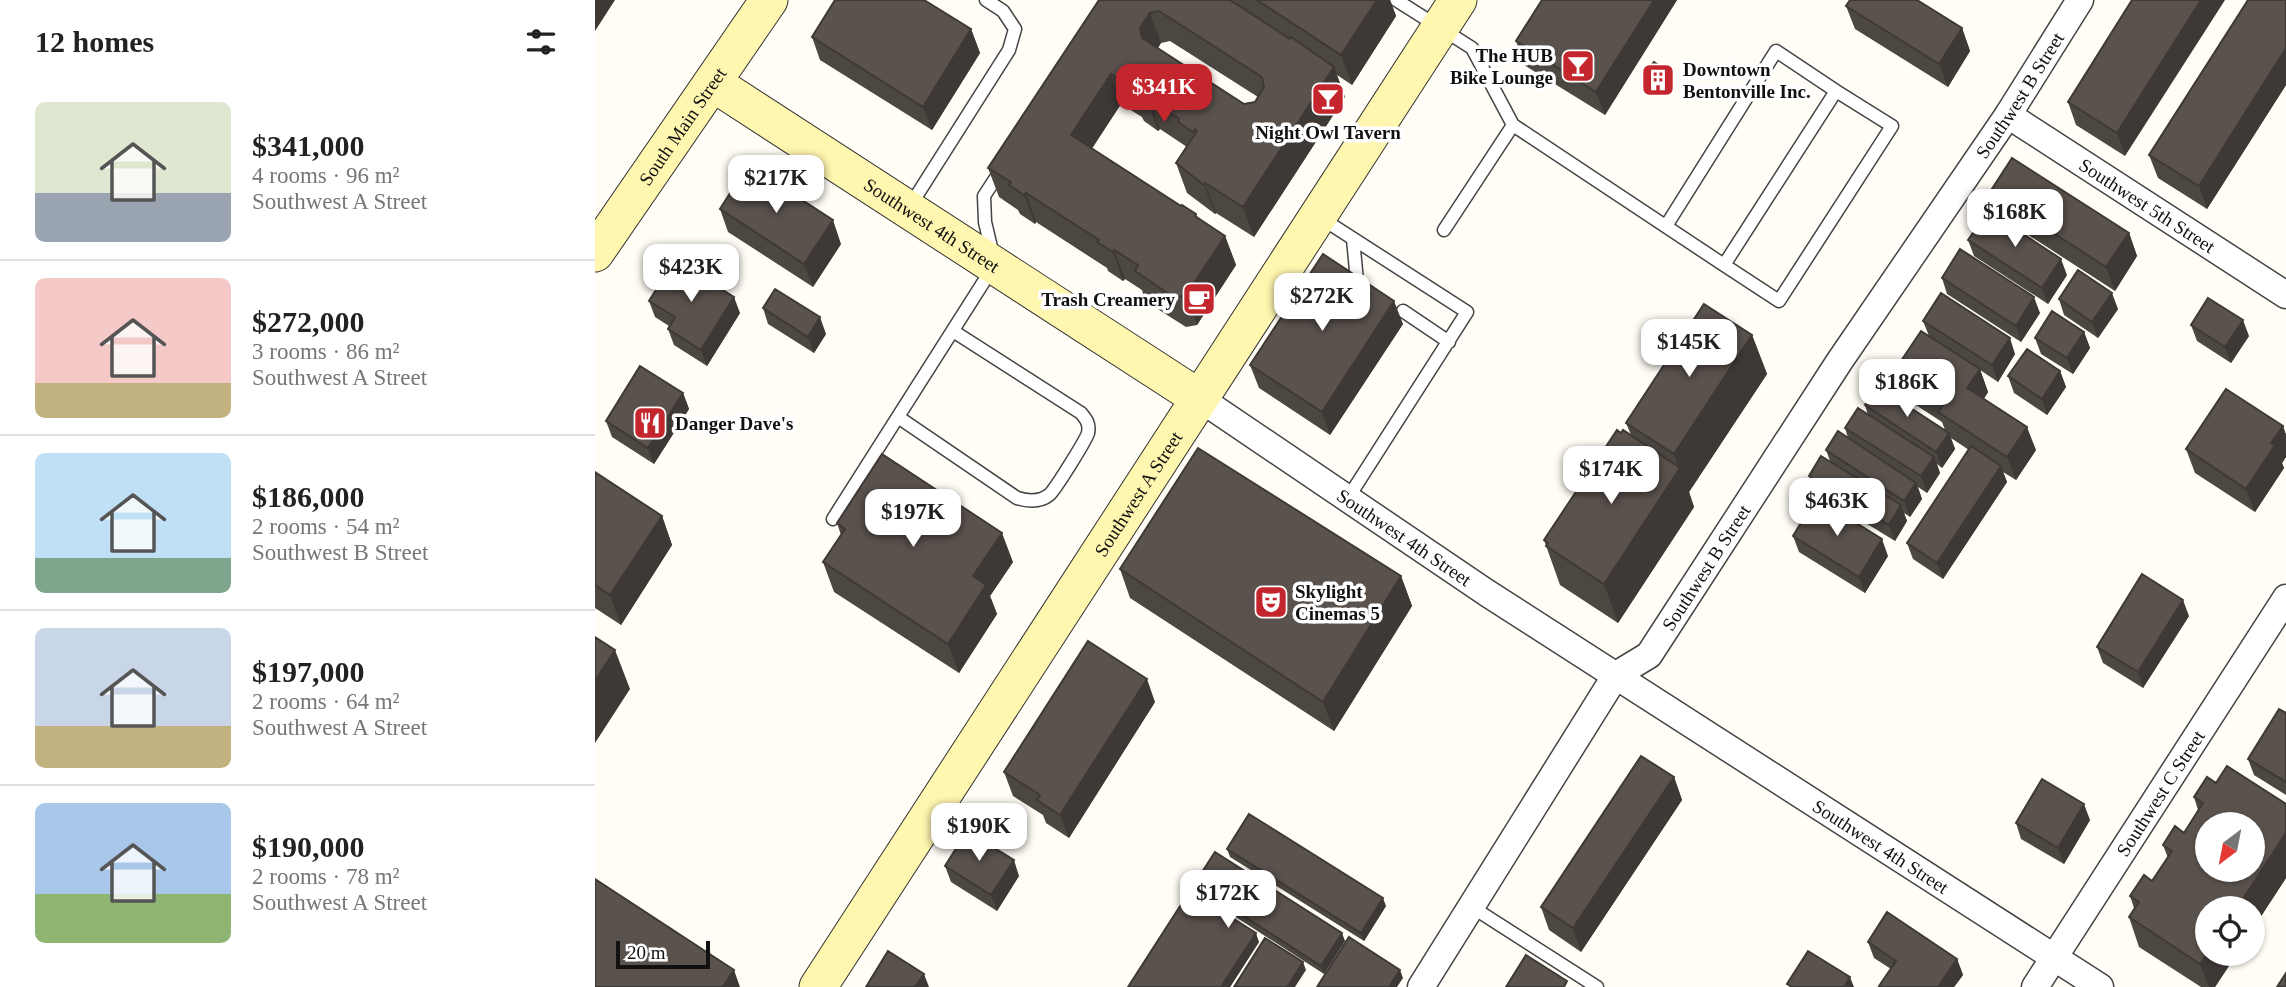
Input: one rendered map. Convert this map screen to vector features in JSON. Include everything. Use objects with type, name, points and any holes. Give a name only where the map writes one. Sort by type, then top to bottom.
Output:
[{"type":"street","name":"South Main Street","points":[[595,253],[769,0]]},
{"type":"street","name":"Southwest B Street","points":[[1421,987],[1616,675],[1649,654],[1839,362],[2008,115],[2079,0]]},
{"type":"street","name":"Southwest A Street","points":[[818,987],[1449,14]]},
{"type":"street","name":"Southwest 4th Street","points":[[713,83],[1199,398],[1487,593],[2100,987]]},
{"type":"street","name":"Southwest 5th Street","points":[[2008,115],[2286,295]]},
{"type":"street","name":"Southwest C Street","points":[[2035,987],[2286,598]]},
{"type":"lane","points":[[908,209],[1009,50],[1014,29],[1003,11],[986,0]]},
{"type":"lane","points":[[1396,0],[1449,14],[1472,48],[1513,125],[1779,301],[1892,126],[1776,51],[1666,226]]},
{"type":"lane","points":[[1724,265],[1836,91]]},
{"type":"lane","points":[[1444,230],[1513,125]]},
{"type":"lane","points":[[833,519],[995,264],[985,222],[984,196],[1008,159]]},
{"type":"lane","points":[[1317,216],[1467,312],[1347,499]]},
{"type":"lane","points":[[1353,239],[1357,281]]},
{"type":"lane","points":[[1403,311],[1449,342]]},
{"type":"lane","points":[[898,418],[1017,498],[1030,502],[1049,495],[1083,443],[1088,432],[1088,421],[1081,413],[953,331]]},
{"type":"lane","points":[[1472,907],[1597,987]]},
{"type":"building","points":[[835,0],[924,0],[971,29],[923,107],[812,37]]},
{"type":"building","points":[[1099,0],[1230,0],[1334,67],[1243,207],[1205,183],[1204,185],[1176,163],[1197,131],[1195,129],[1193,132],[1178,122],[1179,119],[1149,100],[1148,102],[1111,74],[1071,135],[1196,214],[1195,216],[1225,236],[1186,295],[1175,298],[1135,271],[1138,265],[1097,242],[1099,240],[1026,193],[1024,195],[1009,185],[1011,182],[988,168]],"holes":[[[1159,11],[1262,77],[1264,87],[1255,102],[1244,104],[1142,38],[1140,28],[1150,13]]]},
{"type":"building","points":[[1257,0],[1377,0],[1341,55]]},
{"type":"building","points":[[1542,0],[1654,0],[1596,92],[1516,41]]},
{"type":"building","points":[[1850,0],[1917,0],[1962,28],[1939,64],[1846,6]]},
{"type":"building","points":[[2132,0],[2201,0],[2117,133],[2068,102]]},
{"type":"building","points":[[2248,0],[2286,0],[2286,48],[2199,186],[2149,155]]},
{"type":"building","points":[[1654,62],[1664,69],[1656,81],[1645,75]]},
{"type":"building","points":[[2012,158],[2129,233],[2106,267],[1990,192]]},
{"type":"building","points":[[748,165],[833,220],[804,264],[720,209]]},
{"type":"building","points":[[1988,211],[2061,259],[2042,288],[1968,240]]},
{"type":"building","points":[[1960,249],[2034,297],[2016,326],[1942,278]]},
{"type":"building","points":[[1323,254],[1394,301],[1322,412],[1250,365]]},
{"type":"building","points":[[675,260],[734,297],[701,350],[668,329],[675,317],[649,301]]},
{"type":"building","points":[[2078,270],[2112,293],[2092,322],[2059,299]]},
{"type":"building","points":[[775,289],[820,317],[808,337],[763,308]]},
{"type":"building","points":[[1941,293],[2010,338],[1992,365],[1923,321]]},
{"type":"building","points":[[2208,298],[2243,320],[2225,347],[2191,325]]},
{"type":"building","points":[[1704,304],[1752,335],[1674,454],[1626,423]]},
{"type":"building","points":[[2052,311],[2084,332],[2067,358],[2035,338]]},
{"type":"building","points":[[1921,331],[1980,369],[1967,388],[2027,427],[2007,457],[1938,412],[1943,405],[1893,373]]},
{"type":"building","points":[[2027,349],[2060,371],[2042,399],[2008,376]]},
{"type":"building","name":"Danger Dave's","points":[[640,366],[683,393],[648,448],[606,421]]},
{"type":"building","points":[[1877,386],[1949,433],[1936,452],[1865,405]]},
{"type":"building","points":[[2226,389],[2283,426],[2271,443],[2275,445],[2246,489],[2186,449]]},
{"type":"building","points":[[1858,408],[1934,457],[1921,476],[1845,428]]},
{"type":"building","points":[[1617,430],[1621,433],[1623,430],[1680,468],[1604,584],[1546,546],[1548,543],[1544,540]]},
{"type":"building","points":[[1838,431],[1916,483],[1904,501],[1826,450]]},
{"type":"building","points":[[1971,446],[2001,466],[1937,563],[1907,543]]},
{"type":"building","name":"Skylight Cinemas 5","points":[[1198,448],[1401,576],[1323,702],[1120,569]]},
{"type":"building","points":[[882,454],[1002,533],[973,576],[986,585],[948,644],[823,562],[845,529],[837,523]]},
{"type":"building","points":[[1821,456],[1901,505],[1889,525],[1809,476]]},
{"type":"building","points":[[595,472],[662,516],[610,595],[595,585]]},
{"type":"building","points":[[1816,498],[1882,539],[1859,577],[1793,536]]},
{"type":"building","points":[[2142,574],[2183,600],[2138,672],[2097,647]]},
{"type":"building","points":[[595,637],[615,650],[595,681]]},
{"type":"building","points":[[1088,641],[1147,679],[1060,815],[1037,800],[1040,795],[1004,772]]},
{"type":"building","points":[[2279,709],[2286,713],[2286,782],[2248,759]]},
{"type":"building","points":[[1641,756],[1674,777],[1573,928],[1541,907]]},
{"type":"building","points":[[2227,766],[2286,804],[2286,833],[2265,865],[2265,812],[2197,812],[2203,803],[2194,797],[2207,777],[2216,783]]},
{"type":"building","points":[[2042,779],[2084,804],[2058,848],[2016,823]]},
{"type":"building","points":[[1249,814],[1383,898],[1361,933],[1227,849]]},
{"type":"building","points":[[2195,816],[2195,882],[2254,882],[2245,896],[2195,896],[2195,961],[2129,917],[2139,902],[2130,896],[2144,875],[2152,881],[2172,851],[2163,845],[2175,826],[2184,833]]},
{"type":"building","points":[[967,831],[1014,860],[991,895],[945,866]]},
{"type":"building","points":[[1215,852],[1342,933],[1321,966],[1222,902],[1218,909],[1256,933],[1221,987],[1128,987]]},
{"type":"building","points":[[595,879],[734,970],[723,987],[595,987]]},
{"type":"building","points":[[1887,912],[1957,959],[1938,987],[1879,986],[1896,961],[1868,942]]},
{"type":"building","points":[[1349,937],[1400,970],[1389,987],[1317,987]]},
{"type":"building","points":[[1265,938],[1303,962],[1287,987],[1234,987]]},
{"type":"building","points":[[888,951],[924,974],[915,987],[866,987]]},
{"type":"building","points":[[1808,951],[1850,977],[1844,987],[1792,987],[1787,984]]},
{"type":"building","points":[[1526,955],[1567,981],[1564,987],[1506,987]]},
{"type":"building","points":[[2286,973],[2286,987],[2277,987]]},
{"type":"place","name":"The HUB Bike Lounge","points":[[1578,66]]},
{"type":"place","name":"Downtown Bentonville Inc.","points":[[1658,80]]},
{"type":"place","name":"Night Owl Tavern","points":[[1328,99]]},
{"type":"place","name":"Trash Creamery","points":[[1199,299]]},
{"type":"place","name":"Danger Dave's","points":[[650,423]]},
{"type":"place","name":"Skylight Cinemas 5","points":[[1271,602]]}]
